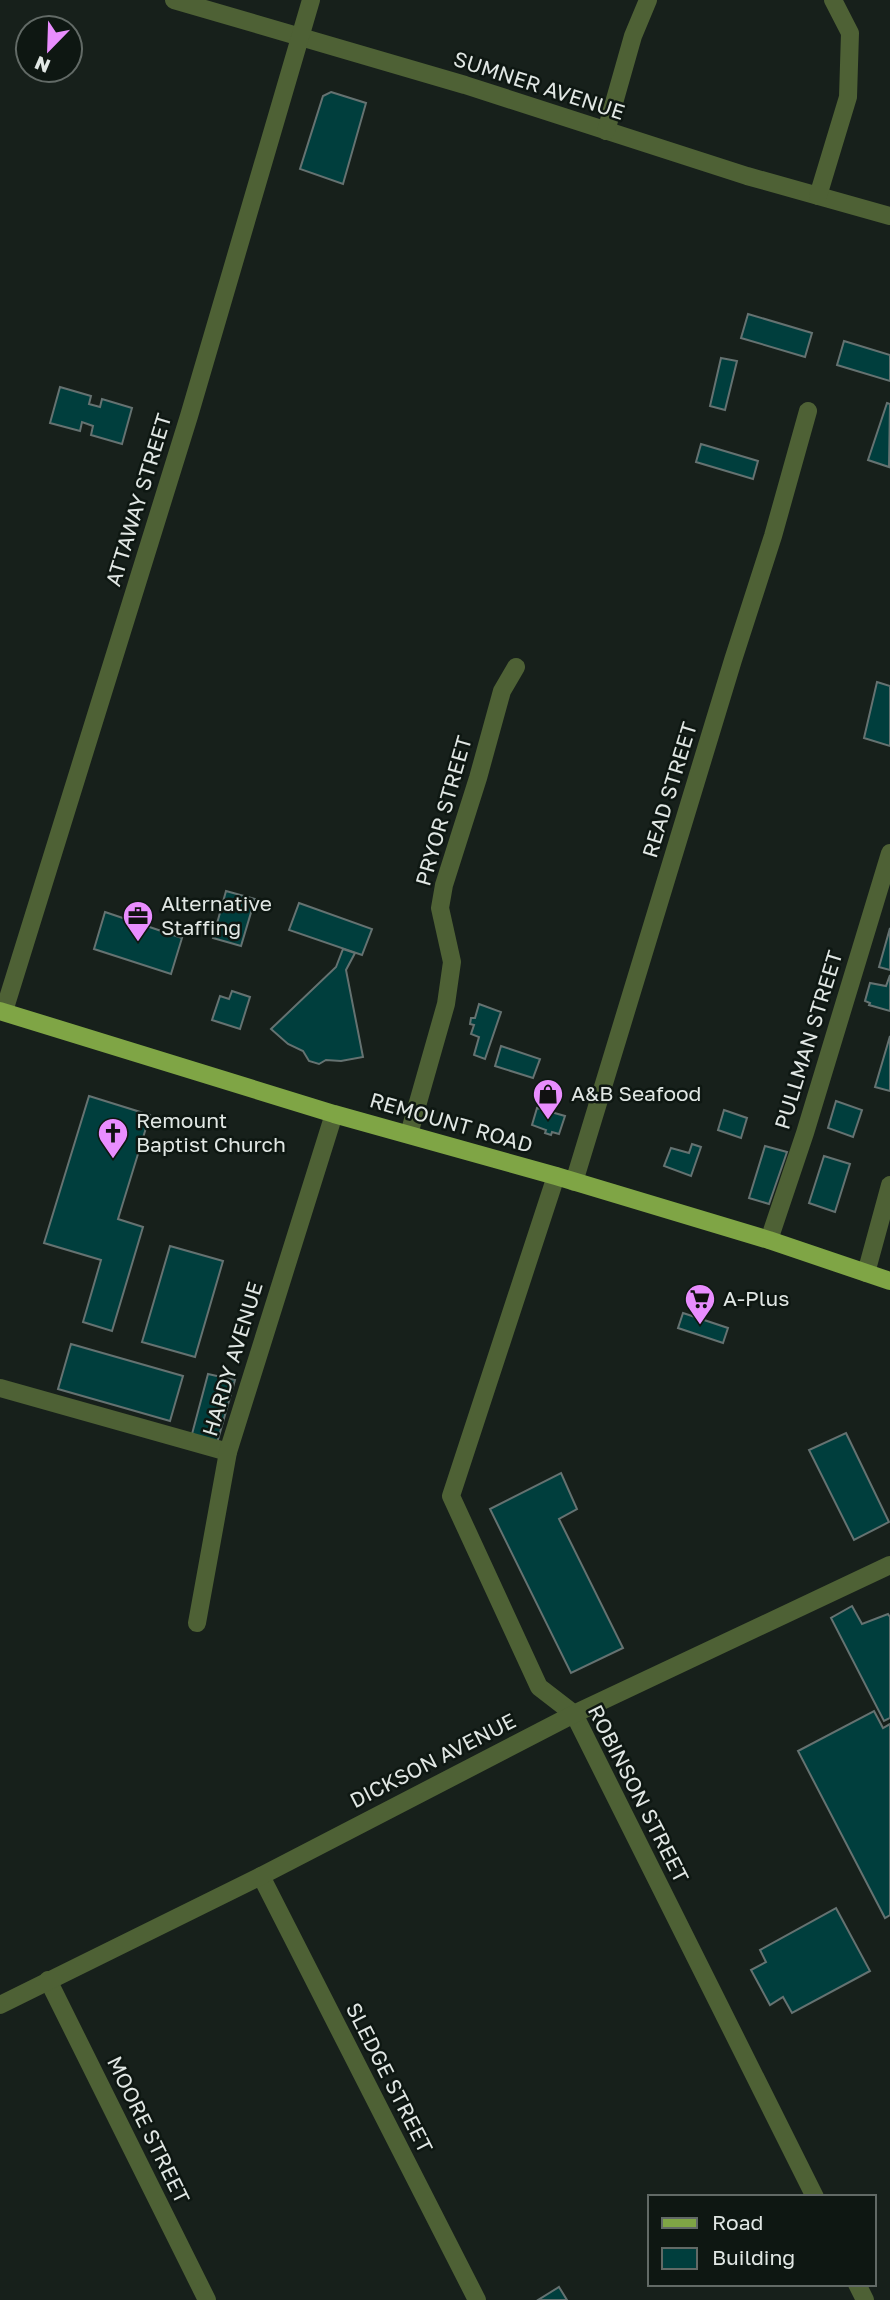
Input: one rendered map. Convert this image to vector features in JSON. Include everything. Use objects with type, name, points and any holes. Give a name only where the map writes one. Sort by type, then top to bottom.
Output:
[{"type":"main road","name":"REMOUNT ROAD","points":[[2,1011],[334,1114],[556,1176],[769,1240],[890,1281]]},
{"type":"street","name":"SUMNER AVENUE","points":[[174,0],[301,36],[890,216]]},
{"type":"street","name":"ATTAWAY STREET","points":[[2,1011],[182,440],[311,0]]},
{"type":"street","points":[[606,131],[633,36],[648,0]]},
{"type":"street","points":[[818,196],[848,97],[850,33],[833,0]]},
{"type":"street","name":"READ STREET","points":[[574,1182],[773,536],[808,411]]},
{"type":"street","name":"PRYOR STREET","points":[[409,1134],[446,1004],[452,962],[440,908],[444,885],[502,691],[516,667]]},
{"type":"street","name":"PULLMAN STREET","points":[[769,1240],[808,1123],[890,853]]},
{"type":"street","name":"HARDY AVENUE","points":[[197,1623],[228,1452],[334,1114]]},
{"type":"street","name":"ROBINSON STREET","points":[[556,1176],[451,1496],[540,1687],[574,1714],[814,2195]]},
{"type":"street","points":[[866,1273],[890,1185]]},
{"type":"street","points":[[0,1388],[228,1452]]},
{"type":"street","name":"DICKSON AVENUE","points":[[0,2005],[261,1876],[574,1714],[889,1568]]},
{"type":"street","name":"SLEDGE STREET","points":[[261,1876],[477,2300]]},
{"type":"street","name":"MOORE STREET","points":[[48,1980],[207,2300]]},
{"type":"building","points":[[331,92],[366,103],[343,184],[300,169],[323,96]]},
{"type":"building","points":[[748,314],[812,333],[805,357],[741,338]]},
{"type":"building","points":[[844,341],[890,355],[890,381],[837,365]]},
{"type":"building","points":[[721,358],[737,361],[725,410],[710,406]]},
{"type":"building","points":[[60,387],[91,396],[89,404],[100,407],[102,399],[132,408],[122,444],[91,435],[93,426],[82,422],[80,431],[50,423]]},
{"type":"building","points":[[887,403],[890,404],[889,467],[868,460]]},
{"type":"building","points":[[701,444],[758,461],[753,479],[696,462]]},
{"type":"building","points":[[877,682],[890,686],[890,746],[864,738]]},
{"type":"building","points":[[226,891],[255,899],[241,946],[213,938]]},
{"type":"building","points":[[299,903],[372,929],[362,955],[289,930]]},
{"type":"building","name":"Alternative Staffing","points":[[105,912],[182,938],[171,974],[94,949]]},
{"type":"building","points":[[890,928],[890,970],[879,967]]},
{"type":"building","points":[[343,949],[355,953],[346,970],[363,1057],[341,1061],[326,1060],[319,1064],[309,1061],[303,1051],[288,1044],[271,1029],[336,967]]},
{"type":"building","points":[[890,975],[890,1011],[869,1005],[870,1003],[865,1001],[870,983],[886,986]]},
{"type":"building","points":[[232,991],[250,997],[240,1029],[212,1020],[220,996],[229,999]]},
{"type":"building","points":[[479,1004],[501,1012],[485,1059],[474,1055],[479,1037],[471,1034],[474,1025],[470,1024],[471,1018],[475,1018]]},
{"type":"building","points":[[890,1036],[890,1091],[875,1087]]},
{"type":"building","points":[[501,1046],[540,1059],[533,1078],[495,1066]]},
{"type":"building","name":"Remount Baptist Church","points":[[89,1096],[150,1115],[118,1219],[143,1227],[112,1331],[83,1322],[101,1260],[44,1243]]},
{"type":"building","points":[[836,1101],[862,1110],[853,1137],[828,1128]]},
{"type":"building","name":"A&B Seafood","points":[[537,1108],[565,1116],[559,1134],[545,1133],[546,1130],[532,1125]]},
{"type":"building","points":[[724,1110],[747,1118],[741,1138],[718,1130]]},
{"type":"building","points":[[692,1144],[701,1147],[691,1176],[664,1166],[671,1148],[689,1153]]},
{"type":"building","points":[[765,1146],[787,1152],[769,1204],[749,1198]]},
{"type":"building","points":[[824,1156],[850,1164],[835,1212],[809,1203]]},
{"type":"building","points":[[170,1246],[223,1261],[195,1357],[142,1342]]},
{"type":"building","points":[[683,1313],[728,1328],[723,1343],[678,1328]]},
{"type":"building","points":[[71,1344],[183,1376],[170,1421],[58,1389]]},
{"type":"building","points":[[208,1374],[235,1380],[217,1443],[192,1434]]},
{"type":"building","points":[[846,1433],[889,1522],[854,1540],[809,1450]]},
{"type":"building","points":[[561,1473],[577,1509],[559,1519],[623,1648],[571,1673],[490,1509]]},
{"type":"building","points":[[852,1606],[862,1624],[888,1614],[890,1617],[890,1718],[884,1721],[831,1618]]},
{"type":"building","points":[[874,1711],[883,1728],[890,1724],[890,1915],[885,1918],[798,1751]]},
{"type":"building","points":[[836,1908],[870,1971],[792,2013],[783,1997],[770,2005],[751,1970],[766,1962],[760,1950]]},
{"type":"building","points":[[559,2287],[567,2300],[538,2300]]},
{"type":"place","name":"Alternative Staffing","points":[[138,943]]},
{"type":"place","name":"A&B Seafood","points":[[548,1121]]},
{"type":"place","name":"Remount Baptist Church","points":[[113,1160]]},
{"type":"place","name":"A-Plus","points":[[700,1326]]}]
